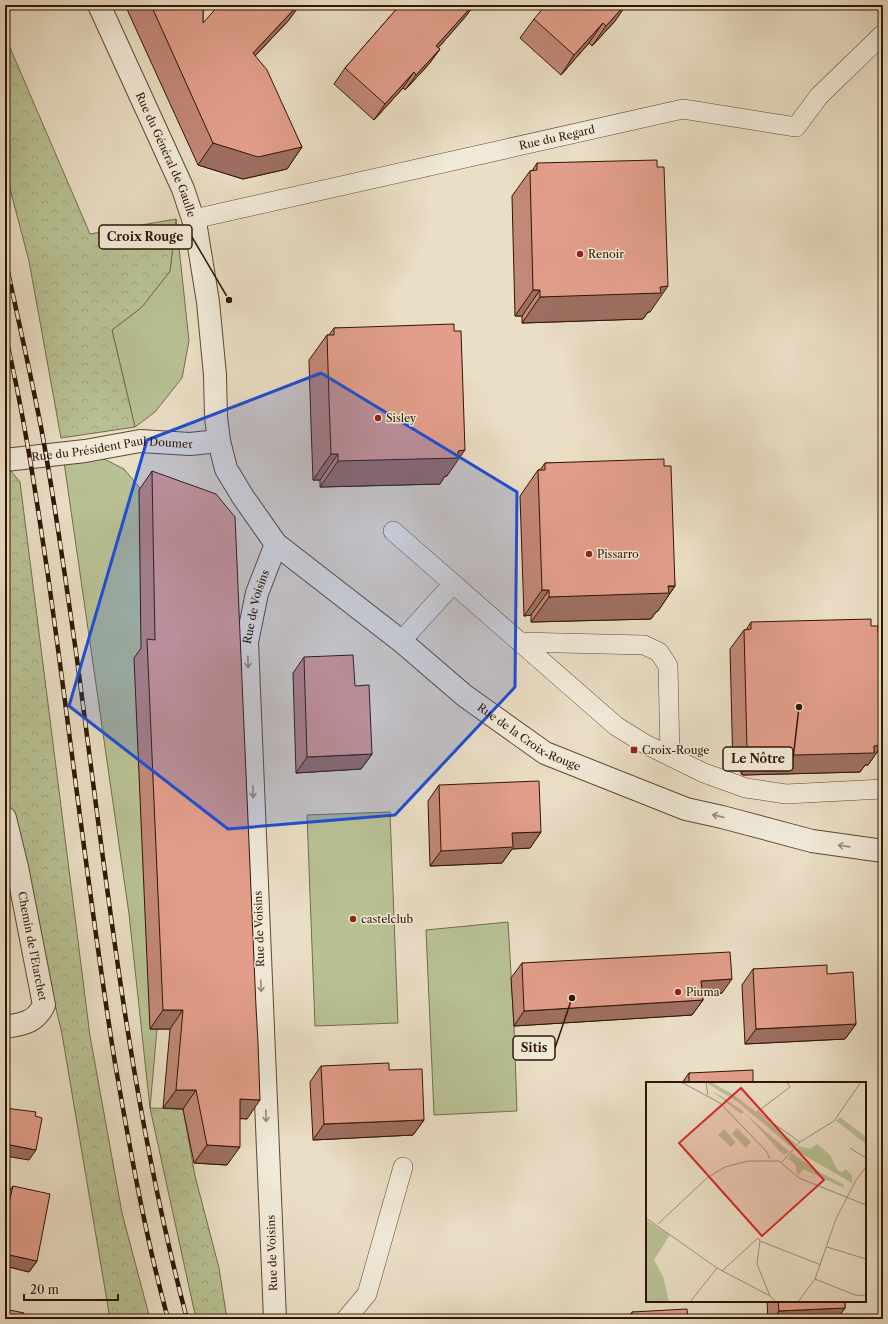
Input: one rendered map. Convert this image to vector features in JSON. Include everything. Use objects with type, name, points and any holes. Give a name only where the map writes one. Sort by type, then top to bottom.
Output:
[{"type":"street","name":"Rue du Général de Gaulle","points":[[99,5],[183,189],[194,219],[208,302],[215,375],[216,417],[219,441],[226,469],[243,498]]},
{"type":"street","name":"Rue du Président Paul Doumer","points":[[5,460],[85,451],[140,441],[190,444],[219,441]]},
{"type":"street","name":"Rue de la Croix-Rouge","points":[[243,498],[276,544],[401,641],[465,696],[545,753],[686,809],[812,841],[883,851]]},
{"type":"street","name":"Rue de Voisins","points":[[275,1319],[247,642],[257,593],[276,544]]},
{"type":"street","name":"Chemin de l'Etarchet","points":[[5,818],[17,867],[44,1005],[39,1014],[26,1023],[5,1027]]},
{"type":"lane","name":"Rue du Regard","points":[[194,219],[683,109],[796,127],[819,96],[883,34]]},
{"type":"lane","points":[[393,531],[616,726],[645,744],[704,773],[746,788],[786,794],[883,789]]},
{"type":"lane","points":[[401,641],[453,584]]},
{"type":"lane","points":[[520,642],[644,645],[659,652],[668,666],[670,756]]},
{"type":"lane","points":[[346,1319],[367,1294],[403,1167]]},
{"type":"highlighted area","points":[[321,373],[517,492],[515,687],[395,815],[228,829],[69,706],[147,440]]},
{"type":"green space","points":[[5,36],[90,234],[176,219],[170,271],[142,307],[112,330],[135,427],[61,438],[29,261],[5,170]]},
{"type":"green space","points":[[176,219],[189,341],[182,378],[155,412],[135,427],[112,330],[142,307],[170,271]]},
{"type":"green space","points":[[102,458],[124,469],[144,493],[162,1029],[157,1029],[150,1108],[129,914],[64,462]]},
{"type":"green space","points":[[11,471],[20,482],[90,1036],[122,1213],[150,1319],[110,1319],[62,1034],[5,791],[5,472]]},
{"type":"green space","name":"castelclub","points":[[390,812],[398,1023],[315,1026],[307,815]]},
{"type":"green space","name":"castelclub","points":[[508,922],[517,1111],[434,1115],[426,930]]},
{"type":"green space","points":[[150,1108],[183,1109],[195,1176],[219,1268],[227,1319],[196,1319]]},
{"type":"building","points":[[151,5],[203,5],[203,23],[219,5],[298,5],[253,53],[267,70],[302,147],[258,157],[213,143]]},
{"type":"building","points":[[400,5],[473,5],[436,46],[440,49],[416,75],[414,72],[385,104],[345,68]]},
{"type":"building","points":[[546,5],[625,5],[606,26],[603,23],[574,55],[534,19]]},
{"type":"building","name":"Renoir","points":[[657,160],[657,167],[664,167],[668,286],[660,287],[661,293],[540,297],[540,290],[533,290],[530,171],[537,170],[537,163]]},
{"type":"building","name":"Sisley","points":[[454,324],[454,331],[461,331],[465,450],[458,451],[458,458],[338,461],[338,454],[331,454],[327,335],[334,335],[334,328]]},
{"type":"building","name":"Pissarro","points":[[664,459],[664,466],[671,466],[675,586],[668,586],[669,593],[549,597],[549,590],[542,590],[538,470],[545,470],[545,463]]},
{"type":"building","points":[[152,471],[216,494],[235,517],[260,1100],[240,1099],[240,1147],[207,1145],[196,1090],[176,1090],[183,1010],[163,1010],[147,639],[155,640]]},
{"type":"building","points":[[871,619],[871,626],[878,626],[882,745],[874,746],[874,753],[757,756],[755,755],[754,749],[747,749],[744,630],[751,629],[751,622]]},
{"type":"building","points":[[353,655],[355,686],[369,685],[372,754],[307,757],[304,657]]},
{"type":"building","points":[[539,781],[541,832],[512,833],[513,847],[441,851],[439,785]]},
{"type":"building","points":[[730,952],[732,979],[701,981],[703,1000],[524,1011],[522,963]]},
{"type":"building","points":[[827,965],[827,974],[853,972],[856,1024],[756,1029],[753,969]]},
{"type":"building","points":[[389,1063],[389,1070],[422,1069],[424,1120],[324,1124],[321,1066]]},
{"type":"building","points":[[753,1070],[753,1082],[689,1082],[689,1073]]},
{"type":"building","points":[[5,1108],[36,1112],[35,1116],[42,1118],[36,1150],[5,1144]]},
{"type":"building","points":[[13,1186],[50,1194],[37,1261],[5,1254],[5,1220]]},
{"type":"building","points":[[778,1302],[845,1302],[845,1308],[779,1311]]},
{"type":"building","points":[[5,1309],[24,1313],[23,1319],[5,1319]]},
{"type":"building","points":[[687,1309],[688,1319],[632,1319],[632,1312]]},
{"type":"railway","points":[[5,258],[41,427],[55,511],[76,652],[109,904],[134,1071],[149,1154],[187,1319]]},
{"type":"railway","points":[[5,334],[24,424],[39,515],[115,1063],[145,1224],[168,1319]]},
{"type":"place","name":"Renoir","points":[[580,254]]},
{"type":"place","name":"Croix Rouge","points":[[229,300]]},
{"type":"place","name":"Sisley","points":[[378,418]]},
{"type":"place","name":"Pissarro","points":[[589,554]]},
{"type":"place","name":"Le Nôtre","points":[[799,707]]},
{"type":"place","name":"Croix-Rouge","points":[[634,750]]},
{"type":"place","name":"castelclub","points":[[353,919]]},
{"type":"place","name":"Piuma","points":[[678,992]]},
{"type":"place","name":"Sitis","points":[[572,998]]}]
